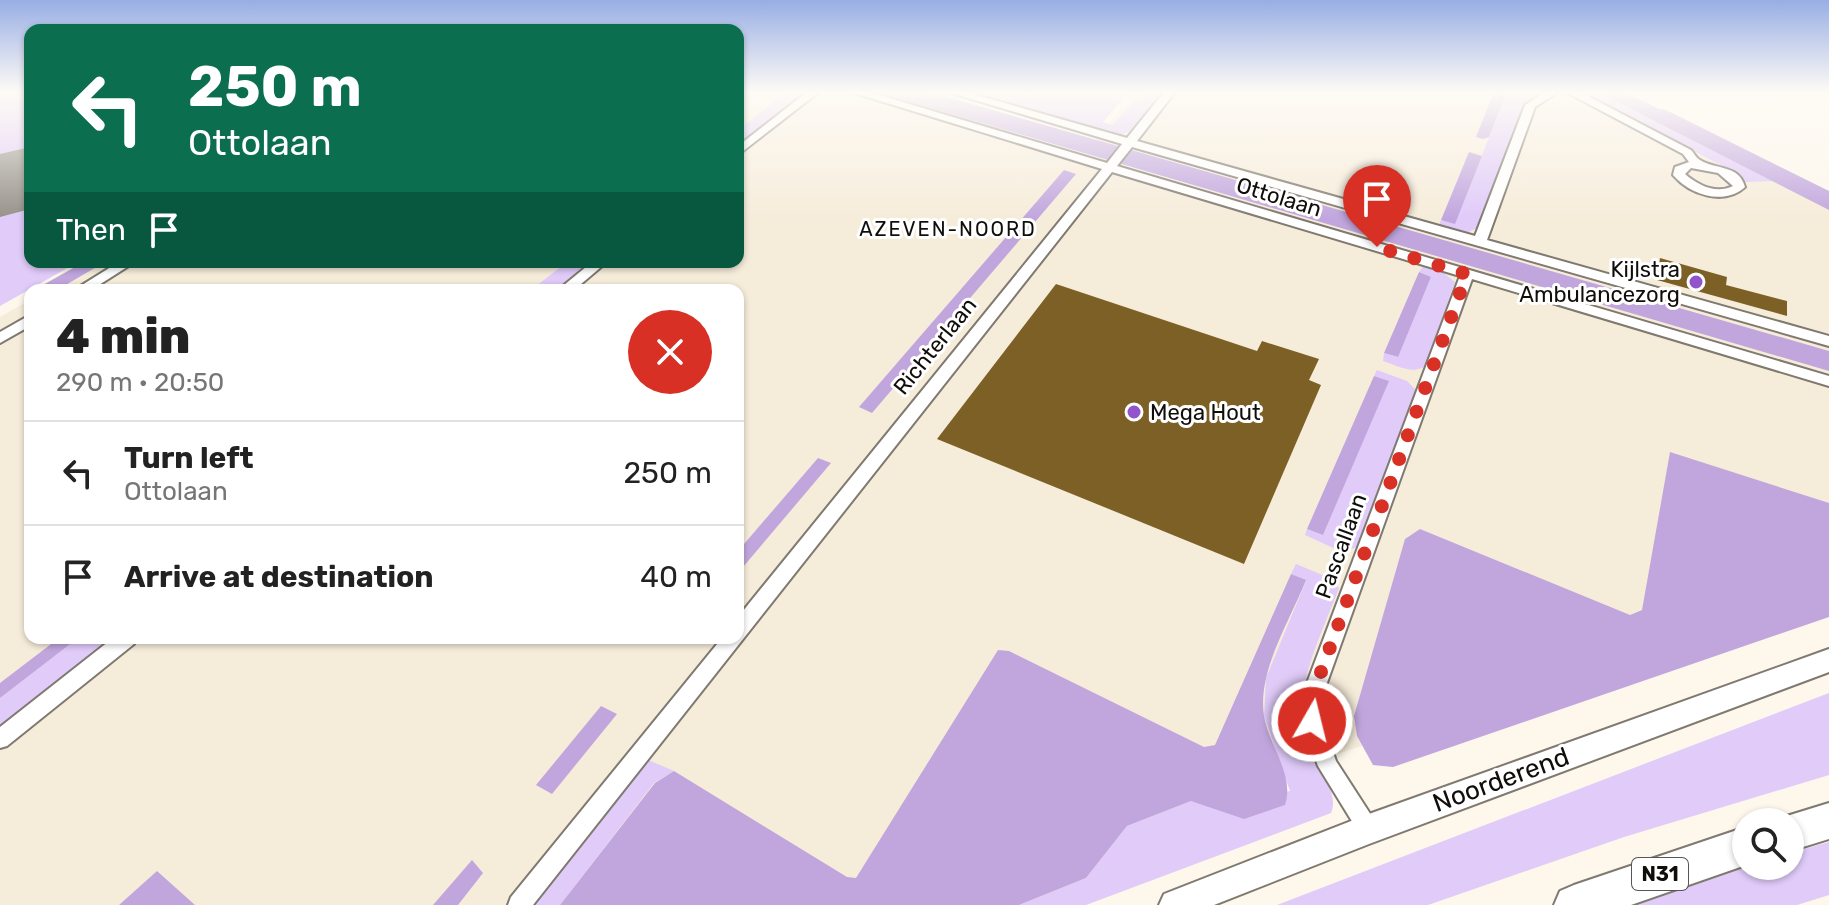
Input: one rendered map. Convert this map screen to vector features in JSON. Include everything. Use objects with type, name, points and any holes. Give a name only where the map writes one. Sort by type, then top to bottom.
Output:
[{"type":"highway","points":[[1804,828],[1829,821]]},
{"type":"highway","name":"N31","points":[[1574,905],[1732,851]]},
{"type":"street","points":[[744,147],[761,134]]},
{"type":"street","name":"Ottolaan","points":[[1000,134],[1829,381]]},
{"type":"street","name":"Ottolaan","points":[[1094,134],[1829,341]]},
{"type":"street","name":"Richterlaan","points":[[744,623],[1135,134]]},
{"type":"street","points":[[1480,241],[1519,134]]},
{"type":"street","points":[[1653,134],[1687,152],[1697,164]]},
{"type":"street","points":[[91,284],[118,268]]},
{"type":"street","points":[[572,284],[592,268]]},
{"type":"street","name":"Pascallaan","points":[[1369,829],[1328,766],[1312,721],[1314,691],[1467,274]]},
{"type":"street","points":[[0,338],[24,324]]},
{"type":"street","points":[[0,739],[119,644]]},
{"type":"street","points":[[519,905],[728,644]]},
{"type":"street","name":"Noorderend","points":[[1175,905],[1369,829],[1829,660]]},
{"type":"shaded area","points":[[0,134],[24,134],[24,161],[0,173]]},
{"type":"shaded area","points":[[744,134],[1050,134],[1090,146],[1100,134],[1697,134],[1829,202],[1829,596],[867,905],[0,905],[0,317],[24,303],[24,644],[744,644],[744,284],[58,284],[86,268],[744,268]]},
{"type":"shaded area","points":[[1020,134],[1077,134],[1829,351],[1829,371]]},
{"type":"shaded area","points":[[1477,134],[1490,134],[1483,139],[1476,137]]},
{"type":"shaded area","points":[[1490,134],[1513,134],[1477,228],[1466,233],[1438,227],[1441,220],[1455,223]]},
{"type":"shaded area","points":[[1661,134],[1681,134],[1773,181],[1746,182],[1740,175]]},
{"type":"shaded area","points":[[1681,134],[1715,134],[1829,191],[1829,210]]},
{"type":"shaded area","points":[[1469,152],[1482,156],[1455,224],[1441,220]]},
{"type":"shaded area","points":[[1064,170],[1076,174],[872,413],[859,407]]},
{"type":"shaded area","points":[[24,193],[24,268],[67,268],[39,284],[24,284],[24,292],[0,306],[0,206]]},
{"type":"shaded area","points":[[1424,265],[1440,270],[1455,282],[1425,366],[1415,370],[1383,361],[1384,353],[1397,357],[1431,277],[1419,272]]},
{"type":"shaded area","points":[[73,268],[95,268],[67,284],[45,284]]},
{"type":"shaded area","points":[[559,268],[584,268],[564,284],[539,284]]},
{"type":"shaded area","points":[[1419,272],[1431,277],[1398,357],[1384,353]]},
{"type":"shaded area","points":[[1377,370],[1407,381],[1416,390],[1357,547],[1342,552],[1305,535],[1307,529],[1323,535],[1388,381],[1374,376]]},
{"type":"shaded area","points":[[1374,376],[1389,381],[1323,535],[1307,529]]},
{"type":"shaded area","points":[[1670,452],[1829,503],[1829,617],[1393,767],[1373,765],[1357,736],[1354,716],[1405,539],[1420,529],[1630,615],[1642,610]]},
{"type":"shaded area","points":[[818,458],[831,463],[744,566],[744,544]]},
{"type":"shaded area","points":[[1296,564],[1332,579],[1339,588],[1307,674],[1301,709],[1302,727],[1309,749],[1332,793],[1331,813],[1086,905],[1019,905],[1086,878],[1127,826],[1191,801],[1210,805],[1290,791],[1264,716],[1266,678],[1306,581],[1291,574]]},
{"type":"shaded area","points":[[1291,574],[1306,580],[1276,646],[1263,699],[1267,727],[1287,783],[1285,805],[1244,819],[1191,801],[1127,826],[1086,878],[1019,905],[560,905],[655,783],[674,771],[847,877],[856,878],[998,650],[1009,651],[1204,747],[1215,745]]},
{"type":"shaded area","points":[[51,644],[70,644],[0,698],[0,683]]},
{"type":"shaded area","points":[[70,644],[107,644],[0,729],[0,698]]},
{"type":"shaded area","points":[[1829,693],[1829,775],[1624,837],[1428,905],[1277,905]]},
{"type":"shaded area","points":[[601,706],[617,714],[552,794],[536,785]]},
{"type":"shaded area","points":[[646,759],[674,771],[654,783],[560,905],[530,905]]},
{"type":"shaded area","points":[[1829,842],[1829,895],[1797,905],[1634,905],[1732,871],[1732,880],[1804,880],[1804,849]]},
{"type":"shaded area","points":[[472,860],[483,873],[458,905],[433,905]]},
{"type":"shaded area","points":[[157,871],[195,905],[119,905]]},
{"type":"building","name":"Kijlstra Ambulancezorg","points":[[1660,258],[1727,277],[1726,285],[1787,301],[1787,316],[1657,280]]},
{"type":"building","name":"Mega Hout","points":[[1056,284],[1257,351],[1262,341],[1319,359],[1309,380],[1321,385],[1244,564],[937,439]]},
{"type":"runway","points":[[0,189],[24,177]]},
{"type":"place","name":"Kijlstra Ambulancezorg","points":[[1696,282]]},
{"type":"place","name":"Mega Hout","points":[[1134,412]]},
{"type":"district","name":"AZEVEN-NOORD","points":[[948,229]]},
{"type":"route","points":[[1312,721],[1314,691],[1467,274],[1377,247]]}]
